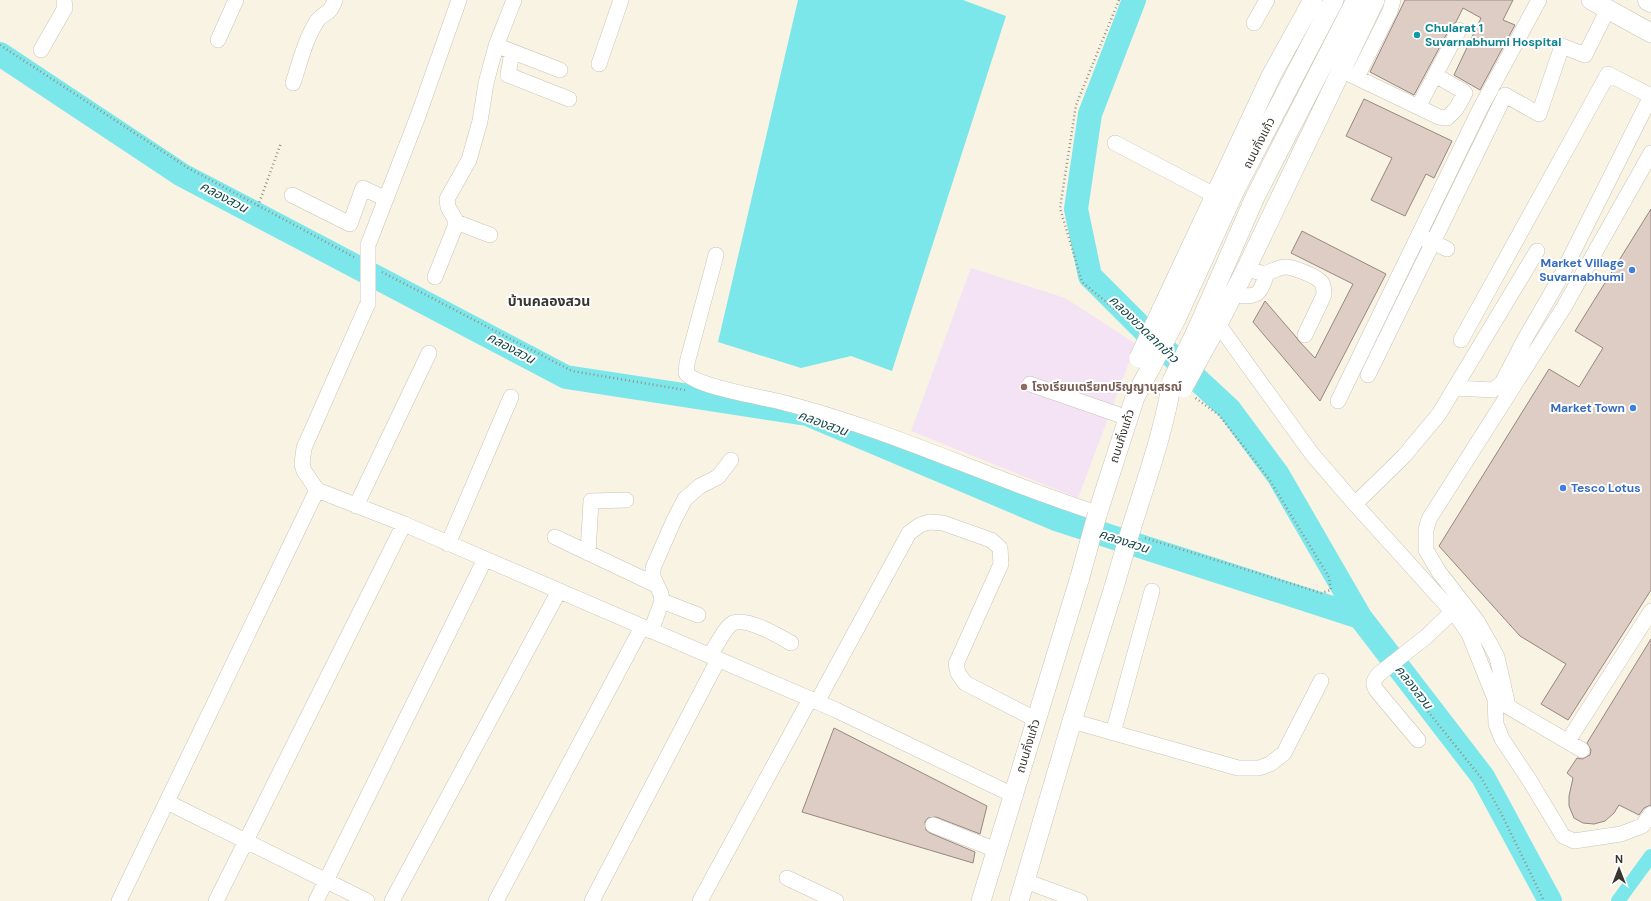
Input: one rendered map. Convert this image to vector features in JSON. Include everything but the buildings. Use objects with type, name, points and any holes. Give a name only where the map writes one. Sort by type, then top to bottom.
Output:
[{"type":"main road","points":[[1169,315],[1216,196],[1271,76],[1313,0]]},
{"type":"main road","name":"ถนนกิ่งแก้ว","points":[[981,901],[1080,577],[1097,514],[1145,363],[1334,0]]},
{"type":"main road","name":"ถนนกิ่งแก้ว","points":[[1019,901],[1072,721],[1114,587],[1134,533],[1179,391],[1202,337],[1255,197],[1356,0]]},
{"type":"main road","points":[[1202,337],[1218,324],[1349,74],[1375,0]]},
{"type":"main road","points":[[1591,0],[1651,33]]},
{"type":"street","points":[[40,50],[65,8],[64,0]]},
{"type":"street","points":[[218,40],[236,0]]},
{"type":"street","points":[[293,83],[308,36],[318,18],[331,10],[335,0]]},
{"type":"street","points":[[459,0],[418,116],[368,245],[368,302],[304,448],[302,464],[304,471],[316,490],[404,524],[814,701],[1013,795]]},
{"type":"street","points":[[435,277],[456,222],[448,207],[447,199],[469,160],[480,121],[486,83],[496,46],[514,0]]},
{"type":"street","points":[[599,64],[621,0]]},
{"type":"street","points":[[1254,23],[1267,0]]},
{"type":"street","points":[[1393,0],[1390,11],[1349,74],[1443,119],[1447,118],[1464,96],[1463,90],[1435,75]]},
{"type":"street","points":[[1338,401],[1480,109],[1539,0]]},
{"type":"street","points":[[1368,374],[1505,95],[1539,114],[1562,46],[1585,55],[1608,9]]},
{"type":"street","points":[[1418,107],[1459,30]]},
{"type":"street","points":[[496,46],[560,70]]},
{"type":"street","points":[[512,52],[508,75],[569,99]]},
{"type":"street","points":[[1454,388],[1493,390],[1502,383],[1526,336],[1559,280],[1651,96],[1608,74],[1461,340]]},
{"type":"street","points":[[1115,143],[1216,196]]},
{"type":"street","points":[[1651,153],[1564,307],[1429,519],[1426,530],[1426,550],[1439,572],[1477,621],[1497,657],[1502,703],[1496,724],[1502,739],[1530,781],[1563,836],[1574,841],[1621,834],[1642,826],[1651,814]]},
{"type":"street","points":[[292,195],[350,224],[363,188],[386,199]]},
{"type":"street","points":[[456,222],[490,234]]},
{"type":"street","points":[[1418,235],[1447,249]]},
{"type":"street","points":[[1354,504],[1404,456],[1439,414],[1537,251]]},
{"type":"street","points":[[716,255],[687,364],[686,372],[690,376],[708,385],[786,404],[884,434],[1056,500],[1097,514]]},
{"type":"street","points":[[1246,268],[1267,273],[1287,267],[1301,271],[1318,279],[1322,283],[1324,295],[1305,335]]},
{"type":"street","points":[[1233,295],[1256,295],[1261,291],[1267,273]]},
{"type":"street","points":[[1218,324],[1312,454],[1354,504],[1452,612],[1469,634],[1502,703],[1582,750]]},
{"type":"street","points":[[356,506],[430,353]]},
{"type":"street","points":[[1030,384],[1128,418]]},
{"type":"street","points":[[448,544],[511,397]]},
{"type":"street","points":[[496,901],[662,601],[661,594],[653,578],[654,568],[674,520],[685,499],[700,486],[718,477],[731,460]]},
{"type":"street","points":[[119,901],[316,490]]},
{"type":"street","points":[[588,553],[591,501],[626,500]]},
{"type":"street","points":[[700,901],[909,533],[920,525],[930,522],[943,523],[991,540],[1000,548],[1001,564],[956,664],[958,673],[965,683],[1037,720]]},
{"type":"street","points":[[216,901],[404,524]]},
{"type":"street","points":[[555,537],[656,585]]},
{"type":"street","points":[[316,901],[485,559]]},
{"type":"street","points":[[392,901],[559,591]]},
{"type":"street","points":[[1114,733],[1152,591]]},
{"type":"street","points":[[662,601],[698,615]]},
{"type":"street","points":[[1568,741],[1651,611]]},
{"type":"street","points":[[1418,740],[1373,685],[1374,680],[1391,664],[1427,636],[1452,612]]},
{"type":"street","points":[[592,901],[714,658],[727,629],[738,622],[745,622],[774,633],[791,643]]},
{"type":"street","points":[[1072,721],[1238,768],[1259,768],[1270,764],[1284,754],[1321,682]]},
{"type":"street","points":[[167,802],[367,901]]},
{"type":"street","points":[[933,825],[996,850]]},
{"type":"street","points":[[787,878],[836,901]]},
{"type":"street","points":[[1025,881],[1080,901]]},
{"type":"path","points":[[1119,0],[1076,105],[1060,208],[1082,282],[1140,331]]},
{"type":"path","points":[[0,45],[188,168],[355,258]]},
{"type":"path","points":[[258,206],[281,143]]},
{"type":"path","points":[[376,269],[572,370],[688,390]]},
{"type":"path","points":[[1134,533],[1321,593],[1331,590],[1330,577],[1269,479],[1219,415],[1198,401],[1179,391]]},
{"type":"path","points":[[1391,664],[1482,779],[1544,901]]},
{"type":"shaded area","name":"โรงเรียนเตรียทปริญญานุสรณ์","points":[[971,268],[1065,298],[1136,344],[1078,498],[911,431]]},
{"type":"water","points":[[798,0],[963,0],[1006,16],[892,371],[851,356],[801,368],[718,342]]},
{"type":"waterway","name":"คลองชวดลากข้าว","points":[[1134,0],[1090,114],[1076,209],[1090,276],[1146,332],[1229,409],[1278,475],[1360,617],[1483,777],[1550,901]]},
{"type":"waterway","name":"คลองสวน","points":[[0,54],[182,175],[566,377],[807,414],[1056,519],[1360,617]]},
{"type":"waterway","points":[[1618,901],[1651,856]]},
{"type":"place","name":"Chularat 1 Suvarnabhumi Hospital","points":[[1417,35]]},
{"type":"place","name":"Market Village Suvarnabhumi","points":[[1632,270]]},
{"type":"place","name":"โรงเรียนเตรียทปริญญานุสรณ์","points":[[1024,387]]},
{"type":"place","name":"Market Town","points":[[1633,408]]},
{"type":"place","name":"Tesco Lotus","points":[[1563,488]]},
{"type":"district","name":"บ้านคลองสวน","points":[[549,301]]}]
